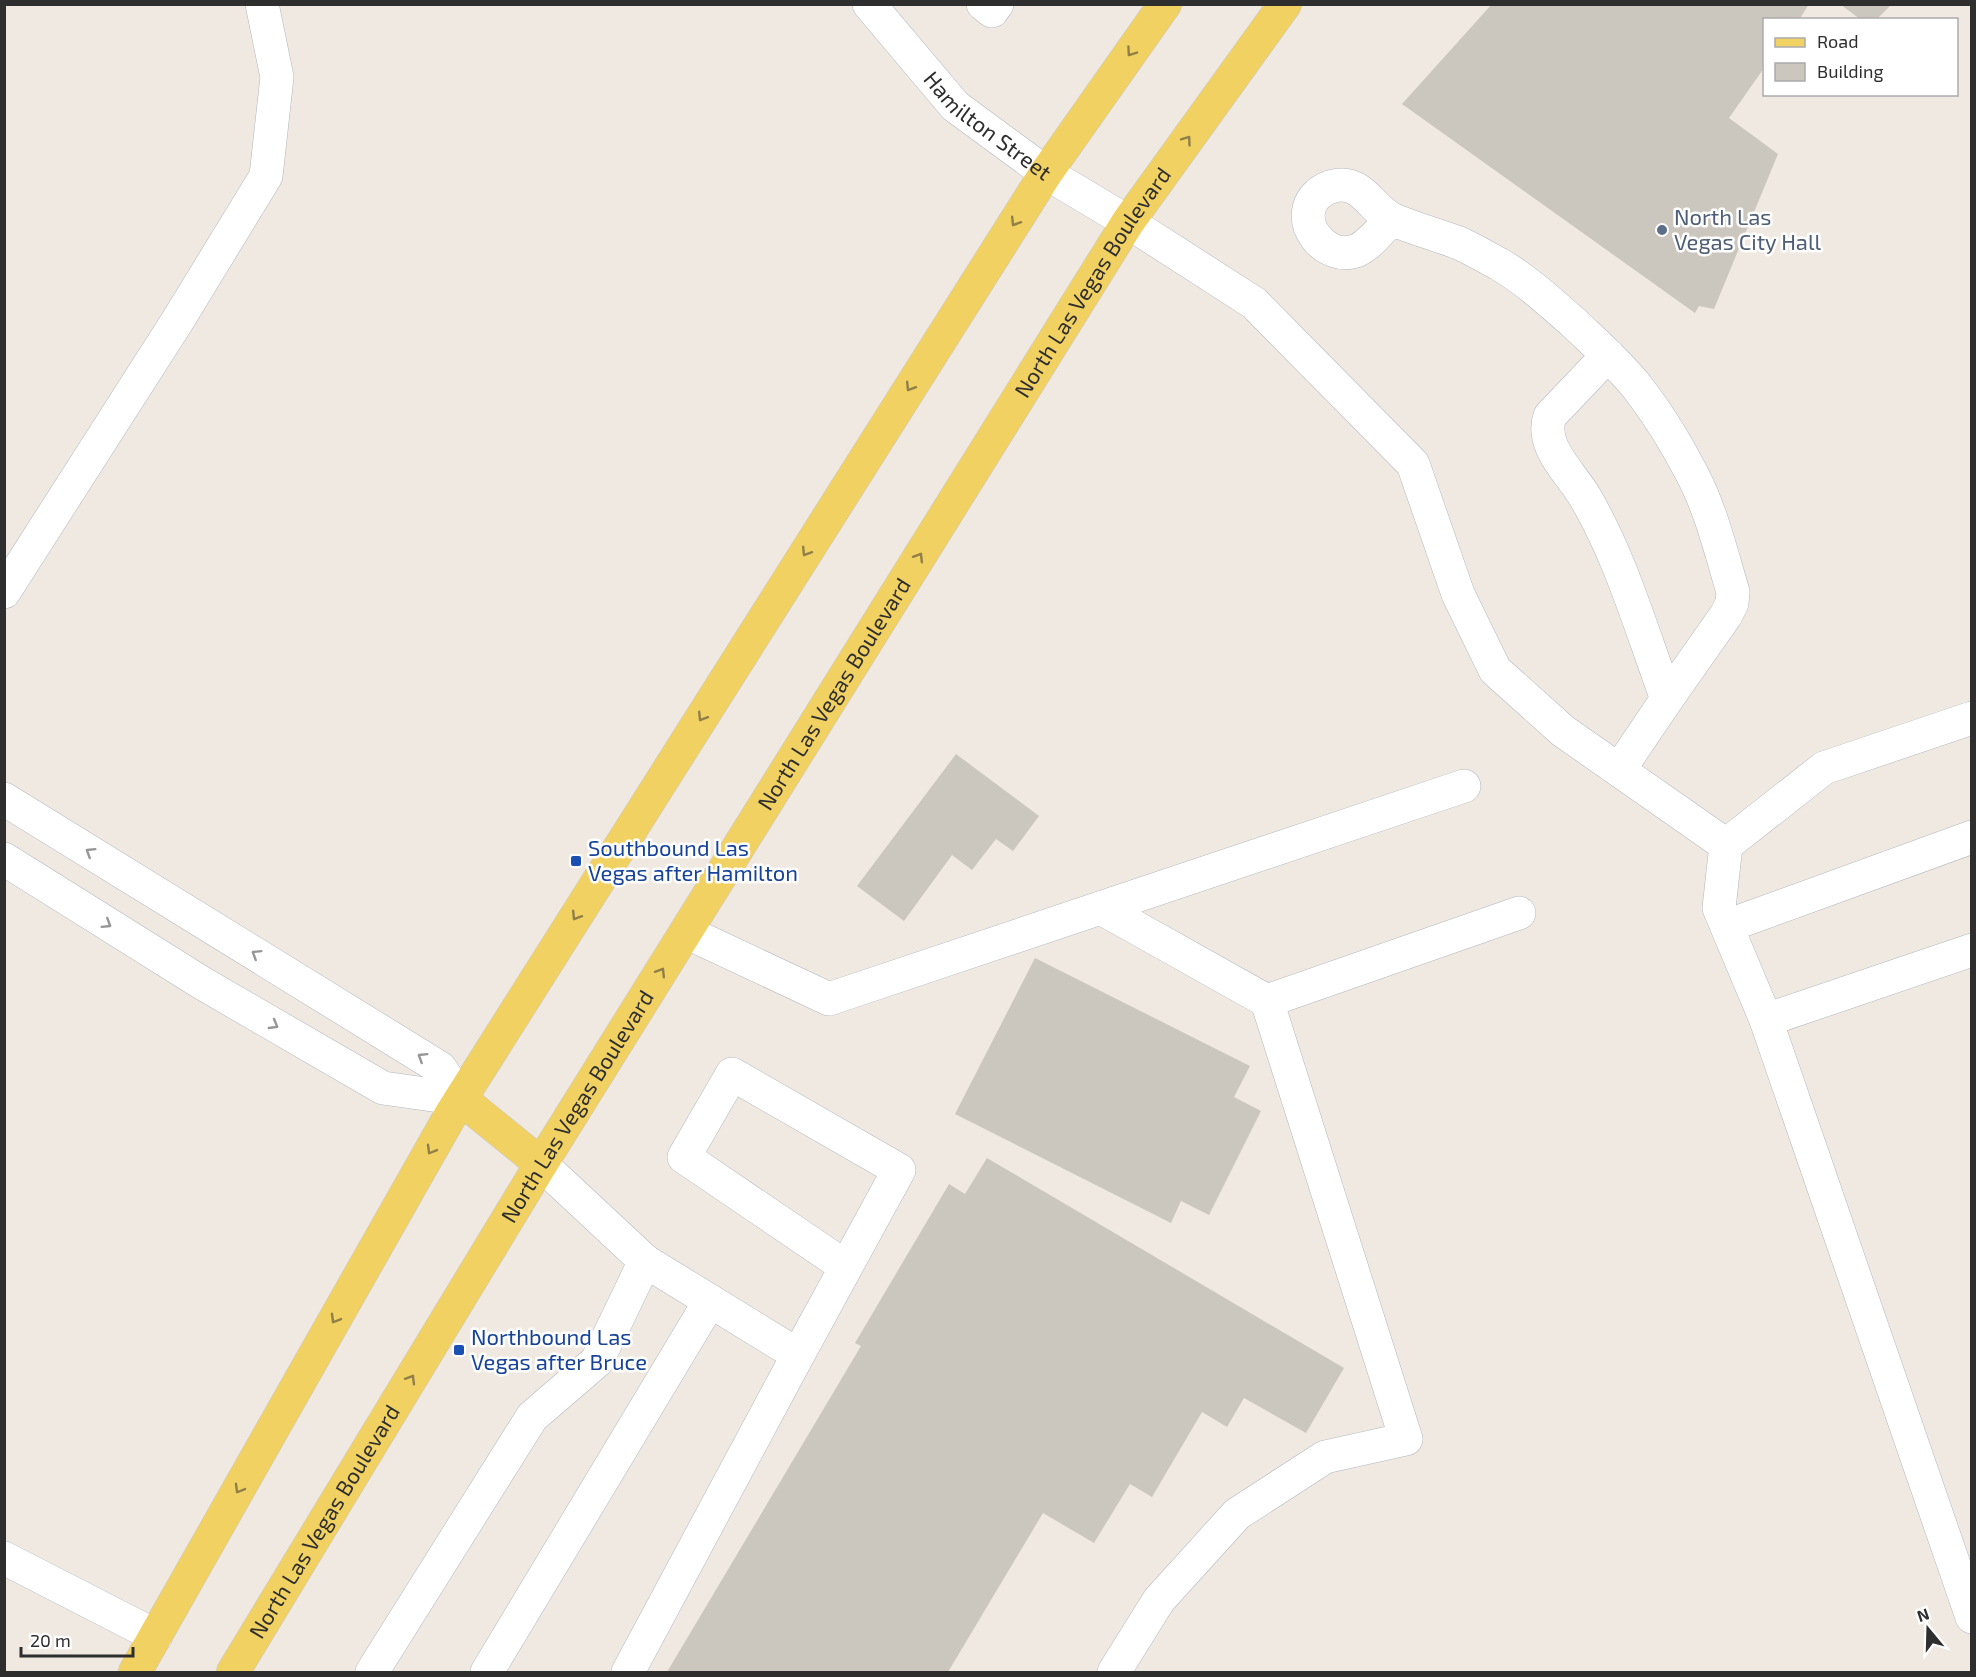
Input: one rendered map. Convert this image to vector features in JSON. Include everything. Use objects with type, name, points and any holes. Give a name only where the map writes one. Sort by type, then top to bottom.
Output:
[{"type":"main road","points":[[135,1672],[461,1099],[1046,173],[1165,4]]},
{"type":"main road","name":"North Las Vegas Boulevard","points":[[233,1672],[541,1164],[1128,222],[1285,4]]},
{"type":"main road","points":[[461,1099],[541,1164]]},
{"type":"street","points":[[4,592],[178,320],[266,176],[277,77],[262,4]]},
{"type":"street","name":"Hamilton Street","points":[[869,4],[955,106],[1046,173],[1128,222],[1254,303],[1413,464],[1458,594],[1495,670],[1563,731],[1726,845]]},
{"type":"street","points":[[983,4],[992,11],[997,4]]},
{"type":"street","points":[[1391,219],[1461,244],[1501,265],[1547,299],[1608,355],[1637,387],[1667,429],[1692,474],[1713,526],[1733,592],[1732,603],[1619,770]]},
{"type":"street","points":[[1608,355],[1550,416],[1546,426],[1547,437],[1585,498],[1613,555],[1666,699]]},
{"type":"street","points":[[1971,718],[1824,768],[1726,845],[1719,908],[1766,1020],[1959,1541],[1971,1617]]},
{"type":"street","points":[[686,932],[829,999],[1464,786]]},
{"type":"street","points":[[4,799],[440,1068],[461,1099]]},
{"type":"street","points":[[1726,926],[1971,837]]},
{"type":"street","points":[[4,859],[202,983],[383,1088],[461,1099]]},
{"type":"street","points":[[1101,908],[1267,1001],[1406,1439],[1325,1457],[1237,1514],[1159,1600],[1114,1672]]},
{"type":"street","points":[[1267,1001],[1519,913]]},
{"type":"street","points":[[1766,1020],[1971,950]]},
{"type":"street","points":[[628,1672],[899,1170],[732,1074],[684,1157],[846,1267]]},
{"type":"street","points":[[541,1164],[645,1261],[798,1355]]},
{"type":"street","points":[[372,1672],[532,1417],[597,1361],[645,1261]]},
{"type":"street","points":[[487,1672],[710,1301]]},
{"type":"street","points":[[4,1558],[156,1636]]},
{"type":"building","name":"North Las Vegas City Hall","points":[[1492,4],[1809,4],[1800,18],[1763,18],[1763,69],[1729,118],[1778,154],[1714,309],[1699,306],[1695,313],[1402,104]]},
{"type":"building","points":[[1840,4],[1892,4],[1878,18],[1858,18]]},
{"type":"building","points":[[956,754],[1039,816],[1013,851],[996,839],[972,870],[952,855],[904,921],[857,886]]},
{"type":"building","points":[[1035,958],[1250,1066],[1234,1097],[1261,1111],[1209,1215],[1181,1201],[1171,1223],[955,1114]]},
{"type":"building","points":[[987,1158],[1344,1368],[1306,1433],[1244,1398],[1227,1427],[1202,1412],[1152,1497],[1130,1484],[1094,1543],[1043,1513],[948,1672],[667,1672],[861,1346],[855,1343],[949,1184],[965,1194]]},
{"type":"place","name":"North Las Vegas City Hall","points":[[1662,230]]},
{"type":"place","name":"Southbound Las Vegas after Hamilton","points":[[576,861]]},
{"type":"place","name":"Northbound Las Vegas after Bruce","points":[[459,1350]]}]
